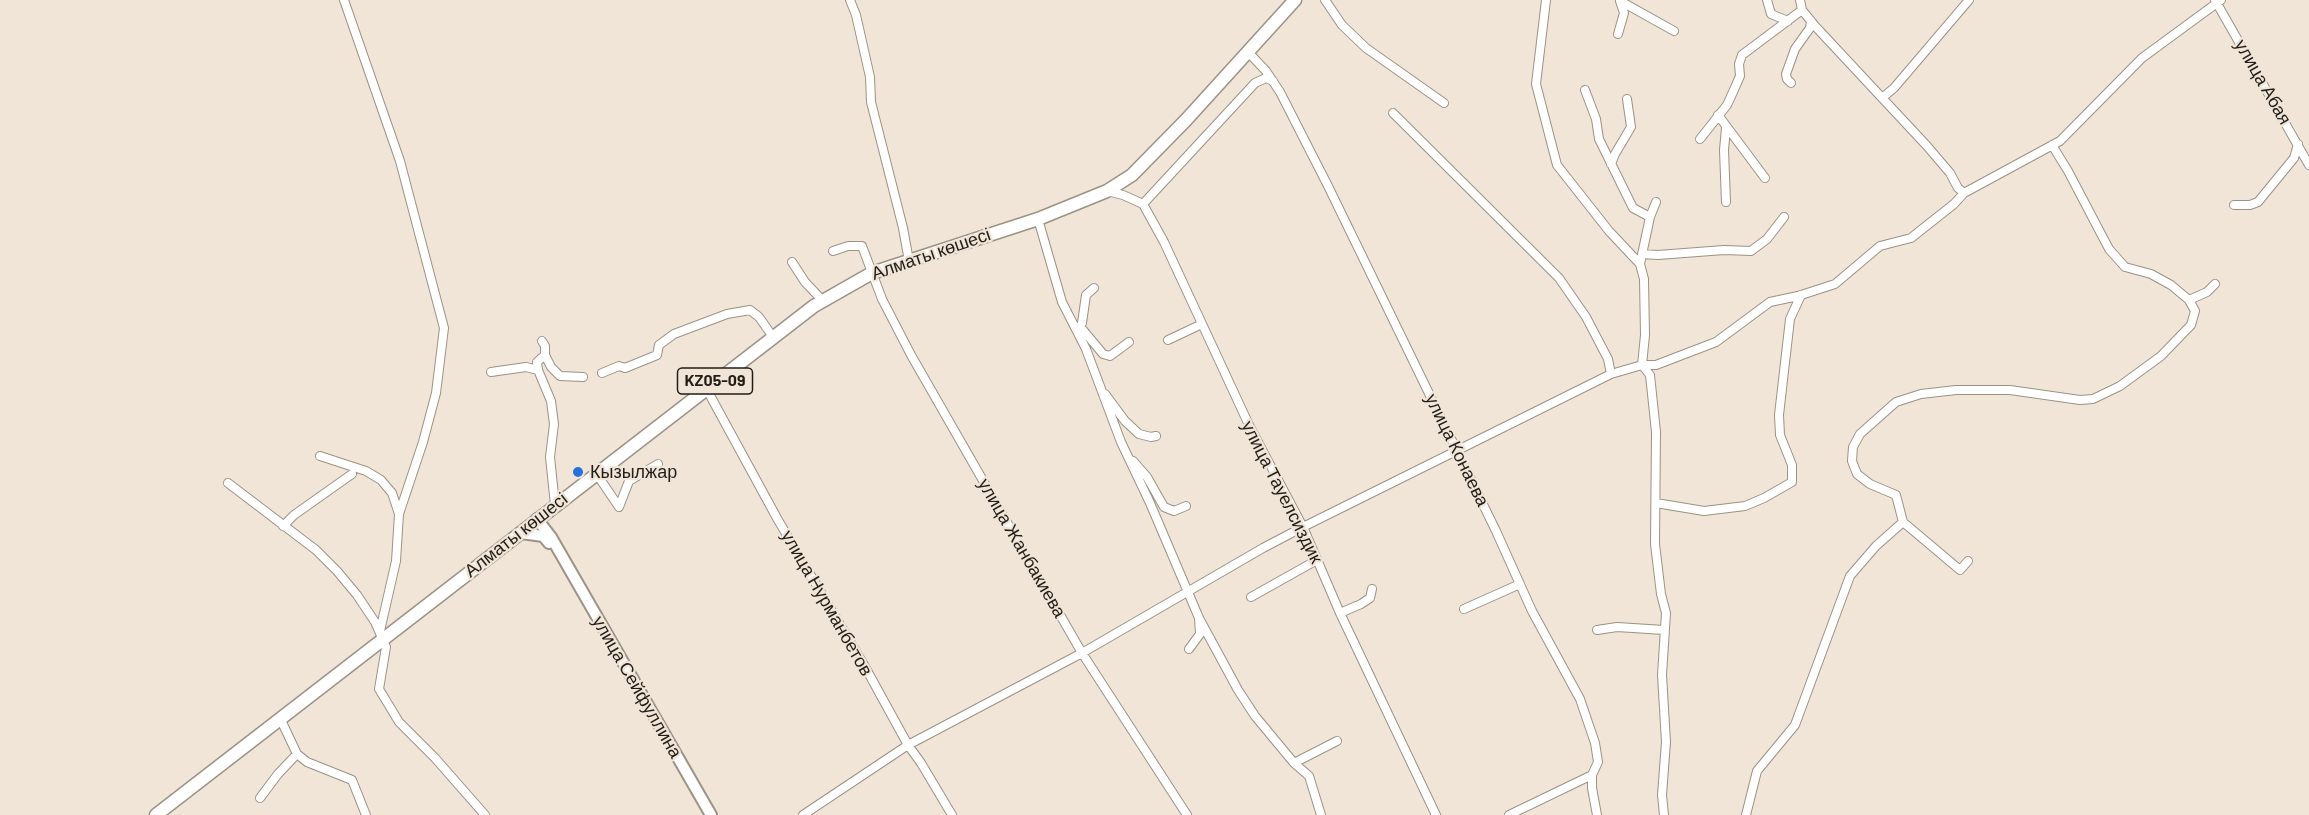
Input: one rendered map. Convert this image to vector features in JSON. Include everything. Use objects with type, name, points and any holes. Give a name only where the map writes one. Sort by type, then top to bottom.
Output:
[{"type":"main road","name":"Алматы көшесі","points":[[156,815],[280,718],[382,634],[521,533],[706,388],[823,301],[872,273],[1038,219],[1107,191],[1131,175],[1160,148],[1295,0]]},
{"type":"street","points":[[344,0],[400,161],[444,328],[436,393],[423,442],[399,514],[396,561],[382,634]]},
{"type":"street","points":[[850,0],[856,15],[870,77],[871,102],[909,261]]},
{"type":"street","points":[[1325,0],[1342,25],[1366,48],[1444,104]]},
{"type":"street","points":[[1546,0],[1536,84],[1557,165],[1609,231],[1640,264]]},
{"type":"street","points":[[1767,0],[1771,14],[1788,21]]},
{"type":"street","points":[[1800,0],[1802,10],[1811,21],[1928,146],[1950,173],[1958,188],[1965,193]]},
{"type":"street","points":[[1882,98],[1894,88],[1969,0]]},
{"type":"street","points":[[803,815],[908,745],[1082,653],[1303,527],[1611,374],[1642,365],[1656,365],[1716,342],[1770,302],[1835,285],[1880,246],[1911,238],[1965,193],[2060,141],[2142,58],[2218,1]]},
{"type":"street","name":"улица Абая","points":[[2218,1],[2309,165]]},
{"type":"street","points":[[1623,2],[1674,31]]},
{"type":"street","points":[[1618,34],[1624,14],[1623,2]]},
{"type":"street","points":[[1701,139],[1726,105],[1740,76],[1739,64],[1742,55],[1802,10]]},
{"type":"street","points":[[1791,83],[1786,74],[1792,63],[1795,49],[1810,28],[1811,21]]},
{"type":"street","name":"улица Конаева","points":[[1248,52],[1273,81],[1333,196],[1532,611],[1580,699],[1595,743],[1598,762],[1592,775],[1592,788],[1598,815]]},
{"type":"street","points":[[1107,191],[1143,204],[1255,83],[1266,78],[1273,81]]},
{"type":"street","points":[[1585,90],[1596,119],[1599,139],[1633,208],[1650,217]]},
{"type":"street","points":[[1611,164],[1631,127],[1627,99]]},
{"type":"street","points":[[1393,113],[1559,278],[1586,317],[1608,359],[1611,374]]},
{"type":"street","points":[[1718,115],[1766,178]]},
{"type":"street","points":[[1726,128],[1724,150],[1726,202]]},
{"type":"street","points":[[2234,205],[2250,205],[2258,201],[2294,158],[2298,144]]},
{"type":"street","points":[[1968,561],[1960,570],[1904,522],[1896,495],[1870,484],[1857,474],[1852,460],[1853,447],[1860,434],[1896,402],[1921,394],[1956,390],[2010,390],[2080,400],[2093,399],[2120,386],[2161,356],[2191,325],[2195,311],[2189,300],[2171,285],[2151,274],[2125,267],[2109,249],[2068,171],[2052,146]]},
{"type":"street","points":[[1656,202],[1650,217],[1640,264],[1644,279],[1645,335],[1642,365],[1650,375],[1656,432],[1655,544],[1661,594],[1666,613],[1662,675],[1666,742],[1662,795],[1664,815]]},
{"type":"street","name":"улица Тауелсиздик","points":[[1143,204],[1164,242],[1249,425],[1303,527],[1340,613],[1436,815]]},
{"type":"street","points":[[1642,254],[1750,251],[1767,239],[1784,217]]},
{"type":"street","points":[[1038,219],[1062,302],[1078,330],[1128,456],[1199,618],[1238,690],[1255,716],[1294,763],[1309,776],[1321,815]]},
{"type":"street","name":"улица Жанбакиева","points":[[833,251],[848,246],[862,246],[882,299],[911,355],[1082,653],[1187,815]]},
{"type":"street","points":[[792,262],[805,282],[823,301]]},
{"type":"street","points":[[2189,300],[2207,292],[2215,284]]},
{"type":"street","points":[[1078,330],[1082,323],[1086,295],[1094,288]]},
{"type":"street","points":[[1656,503],[1704,511],[1745,506],[1792,482],[1792,465],[1780,435],[1779,416],[1790,319],[1801,295]]},
{"type":"street","points":[[602,373],[619,366],[625,368],[657,355],[658,345],[674,334],[727,314],[750,310],[759,316],[773,337]]},
{"type":"street","points":[[1168,340],[1202,324]]},
{"type":"street","points":[[1078,330],[1083,330],[1103,354],[1110,356],[1129,342]]},
{"type":"street","points":[[542,341],[545,346],[544,355],[560,376],[583,377]]},
{"type":"street","points":[[544,355],[537,362],[551,401],[554,424],[550,457],[555,505]]},
{"type":"street","points":[[491,372],[526,367],[538,370]]},
{"type":"street","points":[[1099,382],[1125,421],[1138,434],[1156,436]]},
{"type":"street","name":"улица Нурманбетов","points":[[706,388],[778,520],[864,665],[908,745],[952,815]]},
{"type":"street","points":[[320,456],[366,471],[381,480],[392,493],[399,514]]},
{"type":"street","points":[[1128,456],[1147,477],[1164,507],[1174,511],[1186,506]]},
{"type":"street","points":[[596,473],[620,507],[629,481],[658,464]]},
{"type":"street","points":[[283,526],[294,515],[352,474]]},
{"type":"street","points":[[228,483],[316,550],[357,595],[382,634],[386,647],[378,689],[399,722],[435,758],[485,815]]},
{"type":"street","name":"улица Сейфуллина","points":[[537,519],[563,559],[711,815]]},
{"type":"street","points":[[1746,815],[1757,771],[1795,725],[1850,576],[1876,546],[1904,522]]},
{"type":"street","name":"улица Сейфуллина","points":[[521,533],[543,536],[563,559]]},
{"type":"street","points":[[1251,597],[1317,560]]},
{"type":"street","points":[[1464,609],[1520,584]]},
{"type":"street","points":[[1340,613],[1370,598],[1372,589]]},
{"type":"street","points":[[1189,649],[1200,634],[1199,618]]},
{"type":"street","points":[[1597,630],[1617,627],[1664,630]]},
{"type":"street","points":[[280,718],[297,754],[307,762],[352,780],[366,815]]},
{"type":"street","points":[[1294,763],[1337,741]]},
{"type":"street","points":[[260,798],[297,754]]},
{"type":"street","points":[[1509,815],[1592,775]]},
{"type":"place","name":"Кызылжар","points":[[578,472]]}]
